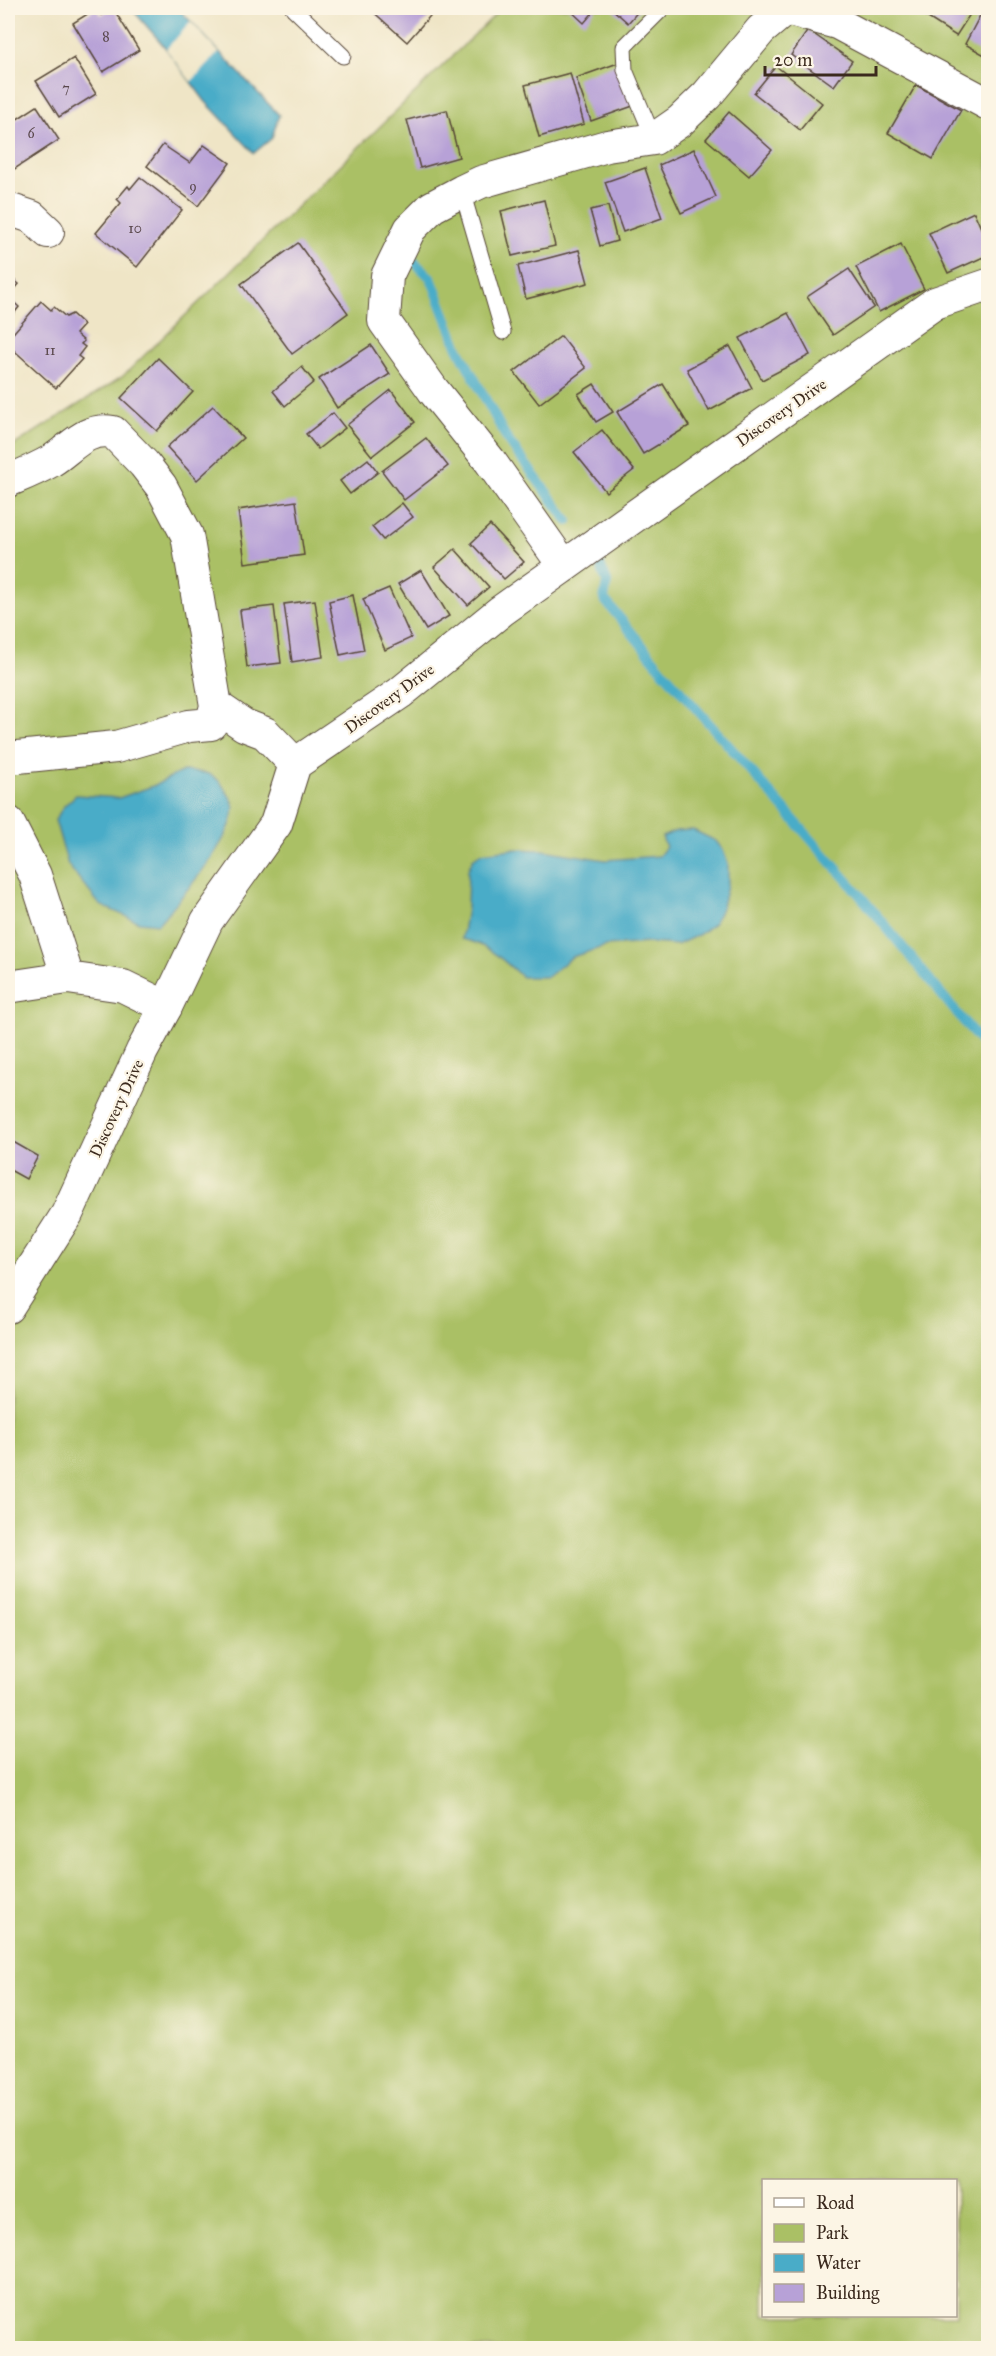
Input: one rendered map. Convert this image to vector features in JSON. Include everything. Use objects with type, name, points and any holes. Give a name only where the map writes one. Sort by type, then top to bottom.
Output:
[{"type":"street","points":[[564,566],[490,461],[433,390],[384,321],[387,276],[410,228],[432,207],[481,182],[607,146],[654,140],[680,121],[707,95],[761,30],[785,8],[837,23],[988,104]]},
{"type":"street","points":[[8,209],[32,217],[48,232]]},
{"type":"street","name":"Discovery Drive","points":[[8,1307],[67,1214],[142,1051],[207,921],[276,824],[295,764],[400,693],[501,611],[935,303],[988,285]]},
{"type":"street","points":[[8,482],[51,461],[85,435],[94,432],[113,432],[144,464],[161,486],[187,535],[216,706],[211,724],[189,726],[116,747],[8,758]]},
{"type":"street","points":[[216,706],[244,725],[265,733],[295,764]]},
{"type":"street","points":[[8,822],[35,875],[68,978]]},
{"type":"street","points":[[8,987],[68,978],[123,986],[166,1007]]},
{"type":"lane","points":[[293,8],[343,56]]},
{"type":"lane","points":[[654,140],[625,70],[624,47],[663,8]]},
{"type":"lane","points":[[462,191],[503,332]]},
{"type":"green space","points":[[502,8],[988,8],[988,2348],[8,2348],[8,449],[122,377]]},
{"type":"water","points":[[131,8],[178,8],[279,115],[272,138],[254,153],[205,101],[164,46]]},
{"type":"water","points":[[183,771],[203,772],[213,776],[222,784],[233,803],[233,816],[218,848],[192,884],[158,924],[139,922],[100,905],[68,865],[55,820],[64,806],[76,795],[119,798],[153,786]]},
{"type":"water","points":[[693,830],[716,841],[723,850],[728,864],[728,882],[722,906],[714,923],[700,934],[677,945],[649,943],[606,946],[572,957],[547,977],[522,977],[487,949],[462,939],[467,908],[468,870],[473,859],[481,853],[513,849],[543,850],[605,860],[659,856],[666,847],[662,837],[676,831]]},
{"type":"pier","points":[[191,22],[219,52],[191,82],[166,49]]},
{"type":"building","points":[[97,8],[101,15],[113,8],[139,50],[103,72],[73,23]]},
{"type":"building","points":[[369,8],[437,8],[407,42]]},
{"type":"building","points":[[568,8],[594,8],[596,9],[584,23]]},
{"type":"building","points":[[611,8],[641,8],[628,23]]},
{"type":"building","points":[[915,8],[974,8],[956,36]]},
{"type":"building","points":[[984,8],[988,8],[988,57],[965,44]]},
{"type":"building","points":[[808,30],[852,61],[834,86],[791,55]]},
{"type":"building","points":[[74,58],[96,94],[59,117],[36,81]]},
{"type":"building","points":[[618,63],[633,106],[591,121],[576,78]]},
{"type":"building","points":[[776,66],[822,103],[800,130],[754,93]]},
{"type":"building","points":[[570,73],[584,124],[539,137],[525,85]]},
{"type":"building","points":[[916,85],[961,110],[933,159],[888,133]]},
{"type":"building","points":[[37,106],[59,140],[10,172],[8,168],[8,125]]},
{"type":"building","points":[[447,110],[459,157],[420,168],[407,120]]},
{"type":"building","points":[[729,112],[772,150],[749,176],[706,139]]},
{"type":"building","points":[[163,145],[190,163],[204,145],[230,163],[198,206],[147,166]]},
{"type":"building","points":[[694,149],[716,197],[681,213],[659,165]]},
{"type":"building","points":[[645,168],[662,218],[623,232],[605,182]]},
{"type":"building","points":[[140,177],[182,210],[137,267],[96,233],[121,203],[117,199]]},
{"type":"building","points":[[544,200],[555,246],[512,256],[501,211]]},
{"type":"building","points":[[608,206],[617,241],[600,246],[590,210]]},
{"type":"building","points":[[974,212],[988,244],[988,255],[948,273],[929,233]]},
{"type":"building","points":[[298,243],[348,313],[292,354],[241,284]]},
{"type":"building","points":[[901,244],[924,289],[879,312],[856,267]]},
{"type":"building","points":[[579,250],[588,283],[526,299],[518,266]]},
{"type":"building","points":[[849,269],[874,307],[833,335],[807,297]]},
{"type":"building","points":[[8,275],[19,284],[8,297]]},
{"type":"building","points":[[8,297],[19,307],[8,321]]},
{"type":"building","points":[[41,301],[51,310],[54,307],[66,317],[72,314],[84,325],[76,334],[84,341],[81,344],[85,347],[78,356],[82,359],[56,388],[8,345],[8,339]]},
{"type":"building","points":[[788,313],[810,355],[762,380],[740,338]]},
{"type":"building","points":[[561,336],[586,368],[539,404],[514,372]]},
{"type":"building","points":[[371,345],[390,374],[337,408],[319,379]]},
{"type":"building","points":[[730,346],[752,388],[709,411],[687,369]]},
{"type":"building","points":[[158,358],[193,392],[157,431],[121,398]]},
{"type":"building","points":[[302,367],[314,382],[285,406],[273,391]]},
{"type":"building","points":[[594,384],[613,412],[596,422],[578,394]]},
{"type":"building","points":[[663,384],[689,426],[643,454],[617,412]]},
{"type":"building","points":[[391,390],[415,422],[372,456],[347,425]]},
{"type":"building","points":[[213,406],[243,438],[197,480],[167,447]]},
{"type":"building","points":[[333,413],[345,428],[318,449],[306,434]]},
{"type":"building","points":[[602,430],[634,470],[606,492],[574,452]]},
{"type":"building","points":[[426,438],[448,466],[404,500],[382,471]]},
{"type":"building","points":[[368,459],[378,472],[350,494],[340,481]]},
{"type":"building","points":[[296,501],[304,555],[245,563],[238,510]]},
{"type":"building","points":[[402,503],[413,517],[383,540],[372,527]]},
{"type":"building","points":[[490,525],[524,562],[504,579],[471,543]]},
{"type":"building","points":[[455,549],[489,587],[468,605],[434,567]]},
{"type":"building","points":[[421,570],[449,616],[426,630],[398,584]]},
{"type":"building","points":[[389,588],[411,638],[385,650],[363,599]]},
{"type":"building","points":[[353,595],[364,650],[340,655],[329,601]]},
{"type":"building","points":[[315,600],[323,657],[292,662],[284,604]]},
{"type":"building","points":[[274,606],[281,663],[247,667],[240,610]]},
{"type":"building","points":[[8,1063],[12,1081],[8,1082]]},
{"type":"building","points":[[8,1139],[38,1156],[26,1179],[8,1169]]},
{"type":"waterway","points":[[409,257],[431,278],[458,348],[507,439],[568,521]]},
{"type":"waterway","points":[[600,564],[607,582],[604,599],[664,672],[859,894],[988,1051]]}]
